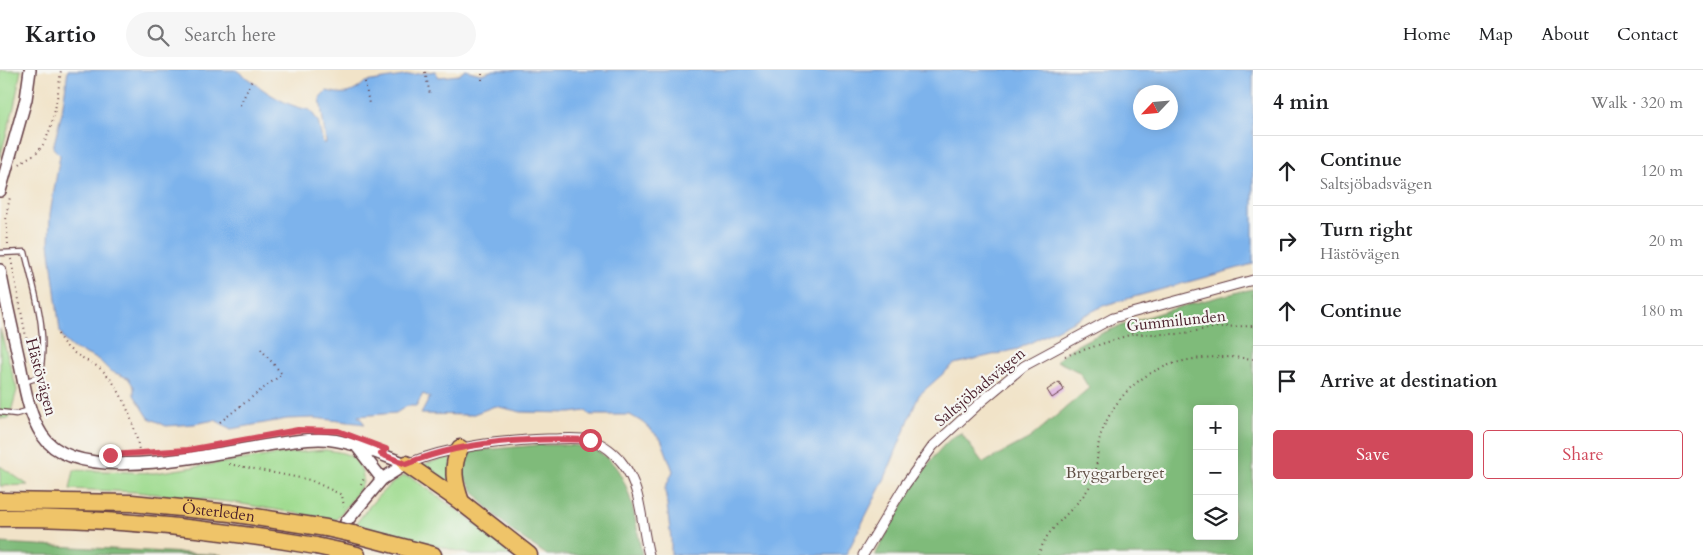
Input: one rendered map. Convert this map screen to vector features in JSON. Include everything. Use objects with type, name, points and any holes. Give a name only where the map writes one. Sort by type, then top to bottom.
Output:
[{"type":"highway","points":[[460,448],[455,458],[454,476],[461,502]]},
{"type":"highway","points":[[406,464],[461,502],[529,555]]},
{"type":"highway","name":"Österleden","points":[[0,501],[132,504],[230,513],[326,528],[347,523],[433,555]]},
{"type":"highway","name":"Österleden","points":[[0,518],[68,518],[131,521],[226,531],[350,553]]},
{"type":"street","points":[[5,192],[26,99],[30,70]]},
{"type":"street","name":"Hästövägen","points":[[0,270],[31,410],[42,435],[57,450],[67,455],[94,461],[121,463],[174,461],[270,444],[321,439],[343,442],[406,464]]},
{"type":"street","name":"Saltsjöbadsvägen","points":[[863,555],[933,446],[1024,366],[1052,355],[1113,318],[1253,280]]},
{"type":"street","points":[[347,523],[382,479],[406,464],[443,451],[493,442],[590,440],[610,450],[624,465],[633,485],[650,555]]},
{"type":"street","points":[[358,448],[382,479]]},
{"type":"lane","points":[[0,253],[25,252],[42,322],[43,356],[39,377],[24,382]]},
{"type":"lane","points":[[0,412],[16,414],[31,410]]},
{"type":"path","points":[[18,166],[37,152],[46,138],[55,106],[61,70]]},
{"type":"path","points":[[425,72],[430,94]]},
{"type":"path","points":[[482,74],[482,83]]},
{"type":"path","points":[[240,105],[252,80]]},
{"type":"path","points":[[365,82],[369,104]]},
{"type":"path","points":[[5,192],[10,254],[26,329],[28,348]]},
{"type":"path","name":"Gummilunden","points":[[1052,355],[1132,334],[1179,334],[1218,327],[1253,326]]},
{"type":"path","points":[[58,334],[63,344],[73,354],[98,368],[117,387],[137,430],[140,455]]},
{"type":"path","points":[[220,422],[282,374],[259,347]]},
{"type":"path","points":[[1052,355],[1070,350]]},
{"type":"path","points":[[1038,555],[1047,536],[1090,486],[1096,473],[1100,436],[1108,418],[1132,384],[1144,375],[1188,359],[1253,359]]},
{"type":"path","points":[[228,464],[310,480],[342,495],[343,506],[346,508],[347,523]]},
{"type":"path","points":[[360,486],[365,479],[365,468],[373,465]]},
{"type":"path","points":[[346,508],[351,501]]},
{"type":"green space","points":[[0,70],[21,70],[14,107],[0,157]]},
{"type":"green space","name":"Bryggarberget","points":[[1253,289],[1253,555],[875,555],[926,468],[950,440],[961,433],[983,463],[1030,438],[1089,388],[1079,372],[1057,361],[1071,349],[1092,338],[1149,316]]},
{"type":"green space","points":[[0,329],[17,390],[9,419],[0,418]]},
{"type":"green space","points":[[538,445],[569,445],[588,448],[602,454],[613,464],[622,477],[628,492],[642,555],[547,555],[512,531],[482,502],[464,477],[461,462],[464,455],[472,451]]},
{"type":"green space","points":[[325,450],[351,456],[358,464],[363,475],[362,485],[336,520],[230,502],[136,492],[70,489],[74,470],[155,473],[280,454]]},
{"type":"green space","points":[[451,456],[450,487],[422,465]]},
{"type":"green space","points":[[0,466],[28,485],[0,486]]},
{"type":"green space","points":[[403,476],[411,477],[519,555],[472,555],[356,524],[371,504]]},
{"type":"green space","points":[[0,543],[223,555],[0,555]]},
{"type":"water","points":[[68,70],[236,70],[280,100],[299,108],[310,110],[318,121],[323,143],[326,143],[320,98],[327,91],[348,93],[365,82],[435,71],[439,77],[459,75],[465,70],[481,74],[494,70],[1253,70],[1253,264],[1105,305],[1018,349],[954,364],[919,395],[885,478],[846,555],[671,555],[665,488],[673,471],[661,439],[642,422],[630,415],[590,415],[586,411],[570,413],[521,412],[495,406],[471,415],[421,414],[430,397],[423,394],[416,406],[407,406],[396,413],[358,416],[365,424],[314,418],[287,419],[231,429],[215,420],[166,426],[149,418],[134,395],[134,387],[128,378],[110,371],[99,360],[73,348],[65,341],[60,331],[49,243],[50,214],[60,155],[53,148],[62,112]]},
{"type":"building","points":[[1059,382],[1064,390],[1052,398],[1047,390]]},
{"type":"route","points":[[110,455],[140,455],[188,450],[298,430],[338,431],[386,449],[381,454],[406,464],[443,451],[493,442],[590,440]]}]
